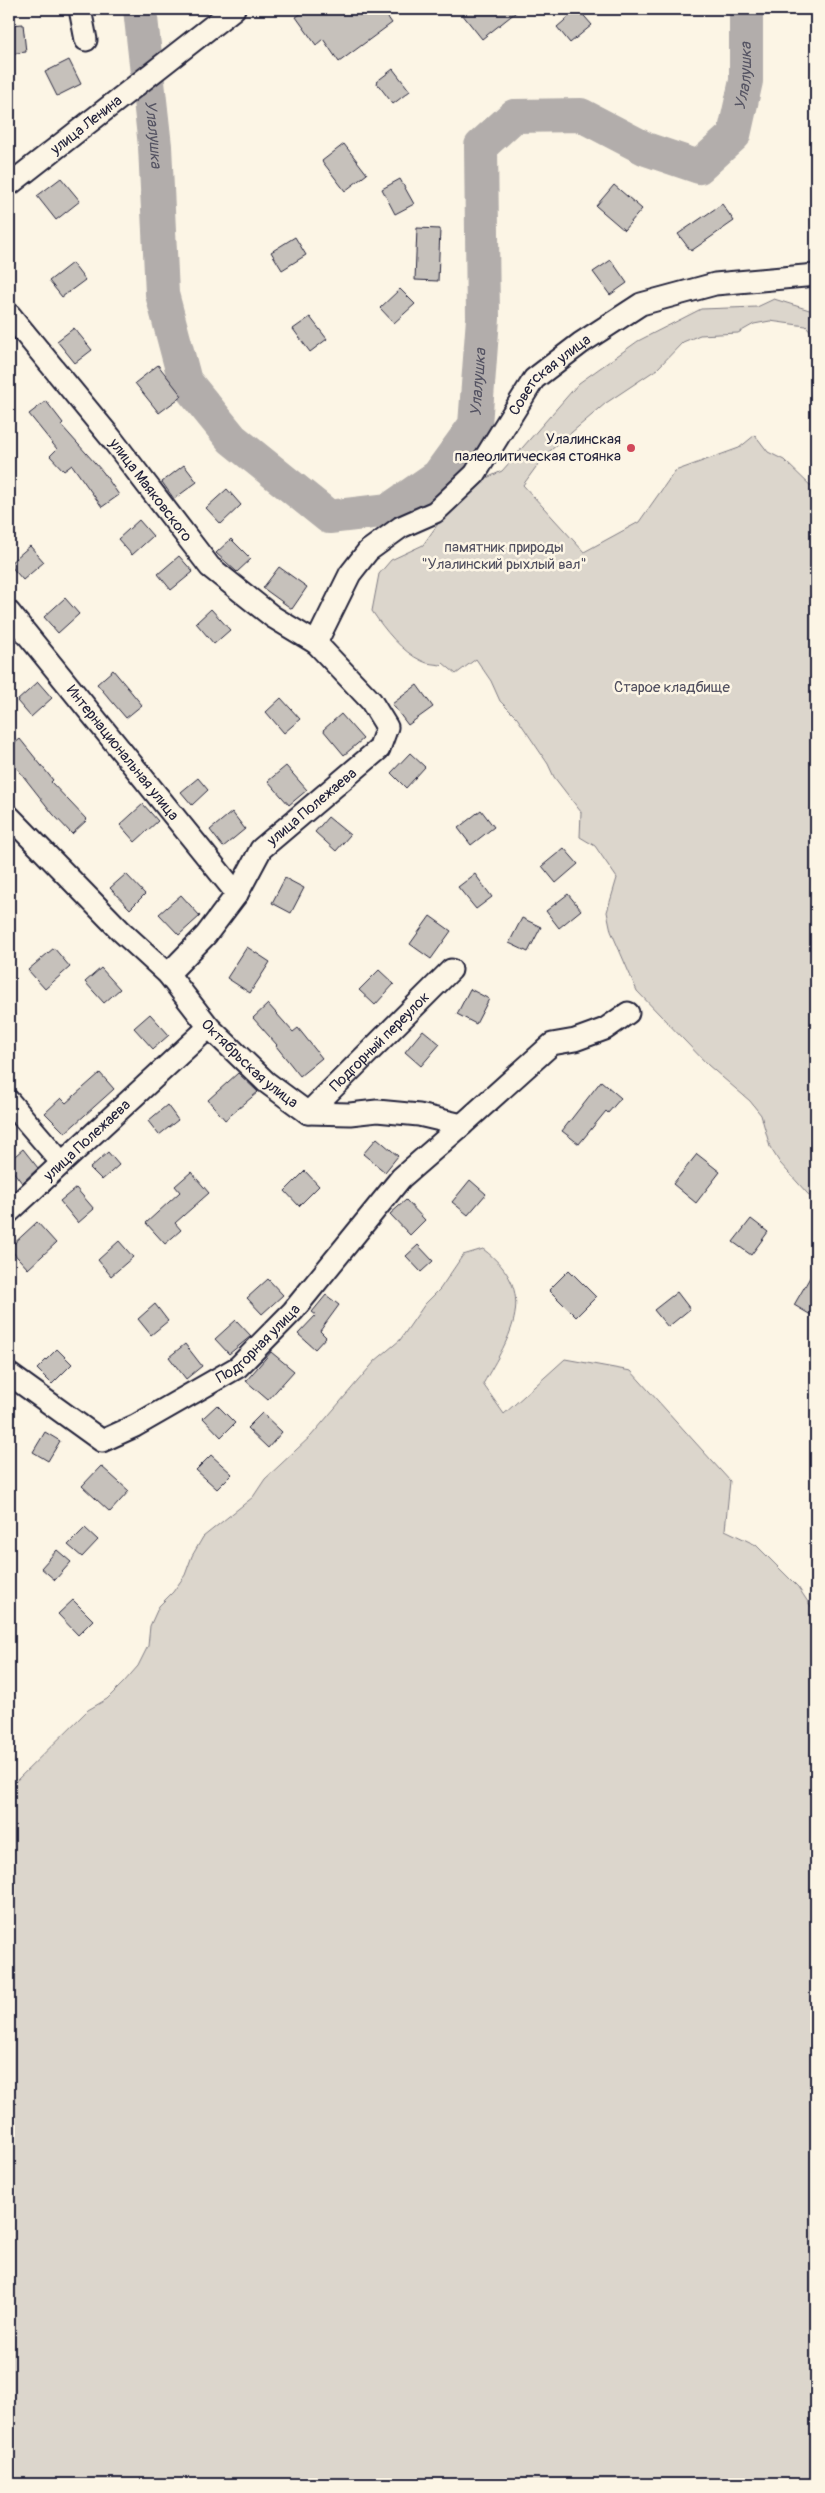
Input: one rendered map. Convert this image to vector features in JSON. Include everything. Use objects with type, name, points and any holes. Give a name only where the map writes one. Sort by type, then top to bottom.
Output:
[{"type":"street","points":[[80,9],[86,40]]},
{"type":"street","name":"улица Ленина","points":[[9,185],[229,13]]},
{"type":"street","name":"Советская улица","points":[[316,643],[350,574],[368,551],[401,527],[434,512],[475,474],[534,379],[581,343],[641,304],[715,284],[816,276]]},
{"type":"street","name":"улица Маяковского","points":[[9,314],[110,438],[210,567],[273,617],[316,643]]},
{"type":"street","name":"Интернациональная улица","points":[[9,612],[237,894]]},
{"type":"street","name":"улица Полежаева","points":[[168,974],[206,935],[237,894],[261,848],[379,749],[387,727],[371,701],[316,643]]},
{"type":"street","name":"Октябрьская улица","points":[[9,816],[121,931],[168,974],[209,1027],[266,1082],[308,1113],[394,1113],[419,1115],[462,1124]]},
{"type":"street","name":"Подгорный переулок","points":[[308,1113],[451,970]]},
{"type":"street","points":[[462,1124],[552,1044],[575,1040],[605,1028],[628,1013]]},
{"type":"street","name":"улица Полежаева","points":[[9,1212],[209,1027]]},
{"type":"street","points":[[9,1101],[62,1163]]},
{"type":"street","name":"Подгорная улица","points":[[9,1374],[102,1441],[158,1414],[238,1367],[293,1311],[400,1178],[462,1124]]},
{"type":"green space","name":"Старое кладбище","points":[[774,299],[816,312],[816,337],[806,326],[770,321],[754,324],[738,333],[700,335],[683,342],[657,369],[606,403],[544,456],[523,485],[584,552],[639,522],[675,471],[739,448],[755,435],[768,452],[784,460],[816,491],[816,1203],[780,1163],[770,1147],[761,1115],[750,1101],[708,1065],[637,991],[611,931],[607,912],[617,878],[595,846],[580,837],[581,812],[554,777],[548,764],[517,718],[500,701],[491,681],[476,659],[456,674],[443,663],[441,665],[424,662],[407,652],[372,611],[379,574],[391,560],[423,545],[454,501],[469,486],[502,471],[579,383],[638,341],[701,309],[757,307]]},
{"type":"green space","points":[[483,1249],[501,1265],[511,1281],[515,1298],[515,1314],[510,1331],[483,1384],[504,1414],[565,1359],[631,1371],[730,1481],[725,1530],[756,1545],[798,1587],[816,1614],[816,2484],[9,2484],[9,1788],[88,1710],[107,1699],[138,1666],[148,1646],[150,1626],[159,1606],[173,1592],[185,1575],[192,1556],[203,1537],[253,1497],[265,1479],[311,1436],[375,1361],[400,1340],[425,1304],[440,1289],[463,1255]]},
{"type":"building","points":[[308,9],[382,9],[392,23],[339,62],[323,39],[316,45],[296,17]]},
{"type":"building","points":[[458,9],[520,9],[482,39]]},
{"type":"building","points":[[578,9],[592,25],[570,43],[557,27]]},
{"type":"building","points":[[23,24],[26,52],[9,54],[9,25]]},
{"type":"building","points":[[69,60],[81,84],[57,96],[45,72]]},
{"type":"building","points":[[393,69],[410,91],[393,104],[376,82]]},
{"type":"building","points":[[344,144],[367,174],[345,191],[322,161]]},
{"type":"building","points":[[61,178],[80,201],[56,220],[37,196]]},
{"type":"building","points":[[400,179],[414,204],[395,214],[382,189]]},
{"type":"building","points":[[614,185],[642,209],[624,230],[596,206]]},
{"type":"building","points":[[722,204],[734,221],[691,251],[678,234]]},
{"type":"building","points":[[417,228],[440,229],[438,281],[415,280]]},
{"type":"building","points":[[295,237],[306,255],[282,270],[271,252]]},
{"type":"building","points":[[611,260],[627,283],[610,295],[593,272]]},
{"type":"building","points":[[72,263],[85,280],[62,297],[49,281]]},
{"type":"building","points":[[400,289],[415,304],[394,323],[380,308]]},
{"type":"building","points":[[310,317],[327,339],[310,352],[293,329]]},
{"type":"building","points":[[74,328],[92,350],[75,363],[57,341]]},
{"type":"building","points":[[158,365],[182,396],[159,413],[135,383]]},
{"type":"building","points":[[46,401],[63,423],[61,425],[103,472],[119,495],[102,507],[72,465],[64,471],[50,456],[57,449],[29,414]]},
{"type":"building","points":[[184,465],[197,482],[174,499],[162,482]]},
{"type":"building","points":[[227,489],[241,505],[221,524],[206,508]]},
{"type":"building","points":[[139,520],[153,536],[132,555],[118,539]]},
{"type":"building","points":[[231,539],[251,559],[237,572],[216,553]]},
{"type":"building","points":[[30,546],[44,562],[23,580],[9,564]]},
{"type":"building","points":[[179,556],[193,572],[171,590],[158,574]]},
{"type":"building","points":[[279,567],[307,587],[292,609],[263,588]]},
{"type":"building","points":[[65,598],[79,614],[58,633],[44,617]]},
{"type":"building","points":[[211,609],[230,630],[214,644],[196,623]]},
{"type":"building","points":[[113,670],[142,705],[126,718],[97,684]]},
{"type":"building","points":[[38,682],[52,698],[31,717],[17,701]]},
{"type":"building","points":[[417,685],[433,707],[408,725],[392,704]]},
{"type":"building","points":[[281,698],[300,719],[284,733],[266,712]]},
{"type":"building","points":[[341,714],[363,739],[344,755],[323,730]]},
{"type":"building","points":[[20,739],[53,780],[51,782],[87,820],[72,834],[53,814],[9,758],[9,748]]},
{"type":"building","points":[[410,753],[425,767],[406,788],[391,773]]},
{"type":"building","points":[[286,766],[307,790],[289,805],[268,781]]},
{"type":"building","points":[[198,778],[208,790],[192,805],[181,792]]},
{"type":"building","points":[[143,804],[158,821],[135,842],[120,825]]},
{"type":"building","points":[[481,810],[494,827],[471,845],[458,828]]},
{"type":"building","points":[[232,812],[245,829],[223,847],[210,830]]},
{"type":"building","points":[[328,817],[350,835],[336,851],[315,832]]},
{"type":"building","points":[[564,848],[578,864],[556,883],[542,866]]},
{"type":"building","points":[[126,874],[145,894],[130,909],[110,888]]},
{"type":"building","points":[[475,874],[492,897],[476,909],[458,887]]},
{"type":"building","points":[[285,878],[304,888],[291,913],[272,903]]},
{"type":"building","points":[[568,894],[581,910],[559,928],[546,911]]},
{"type":"building","points":[[181,895],[200,916],[179,935],[159,914]]},
{"type":"building","points":[[430,916],[451,931],[431,959],[410,944]]},
{"type":"building","points":[[522,918],[541,927],[528,952],[509,943]]},
{"type":"building","points":[[247,947],[270,962],[250,993],[227,978]]},
{"type":"building","points":[[54,948],[70,967],[45,989],[28,970]]},
{"type":"building","points":[[101,968],[120,989],[104,1003],[85,982]]},
{"type":"building","points":[[379,970],[394,984],[375,1005],[359,990]]},
{"type":"building","points":[[470,989],[489,999],[476,1024],[457,1014]]},
{"type":"building","points":[[268,1004],[293,1032],[298,1028],[322,1058],[300,1076],[277,1045],[253,1018]]},
{"type":"building","points":[[150,1014],[169,1035],[153,1049],[134,1028]]},
{"type":"building","points":[[423,1030],[440,1044],[421,1066],[405,1052]]},
{"type":"building","points":[[100,1073],[114,1089],[65,1133],[45,1113],[61,1098],[66,1103]]},
{"type":"building","points":[[238,1073],[258,1092],[225,1120],[208,1100]]},
{"type":"building","points":[[601,1081],[621,1098],[608,1113],[606,1111],[579,1144],[562,1131]]},
{"type":"building","points":[[167,1105],[178,1120],[159,1135],[148,1121]]},
{"type":"building","points":[[377,1138],[398,1156],[385,1172],[363,1154]]},
{"type":"building","points":[[23,1149],[38,1168],[22,1183],[9,1166],[9,1161]]},
{"type":"building","points":[[108,1152],[119,1165],[102,1180],[90,1168]]},
{"type":"building","points":[[697,1154],[720,1172],[696,1203],[673,1184]]},
{"type":"building","points":[[305,1171],[319,1186],[299,1206],[285,1191]]},
{"type":"building","points":[[191,1172],[209,1193],[175,1223],[181,1230],[165,1244],[146,1223],[180,1192],[175,1186]]},
{"type":"building","points":[[470,1180],[486,1194],[468,1215],[452,1202]]},
{"type":"building","points":[[76,1188],[94,1209],[78,1223],[60,1201]]},
{"type":"building","points":[[406,1200],[425,1220],[410,1235],[390,1214]]},
{"type":"building","points":[[751,1219],[768,1232],[751,1255],[733,1242]]},
{"type":"building","points":[[37,1222],[56,1243],[28,1269],[9,1248]]},
{"type":"building","points":[[119,1241],[133,1257],[111,1276],[98,1260]]},
{"type":"building","points":[[418,1245],[433,1261],[421,1272],[406,1256]]},
{"type":"building","points":[[816,1267],[816,1318],[794,1305]]},
{"type":"building","points":[[569,1270],[596,1297],[576,1317],[549,1290]]},
{"type":"building","points":[[268,1279],[283,1295],[262,1314],[247,1298]]},
{"type":"building","points":[[677,1292],[690,1309],[668,1327],[654,1310]]},
{"type":"building","points":[[326,1295],[339,1305],[320,1331],[326,1337],[315,1349],[298,1334],[316,1315],[312,1312]]},
{"type":"building","points":[[155,1304],[168,1321],[151,1335],[138,1319]]},
{"type":"building","points":[[236,1320],[251,1336],[229,1354],[215,1339]]},
{"type":"building","points":[[185,1344],[202,1366],[186,1379],[169,1357]]},
{"type":"building","points":[[57,1349],[72,1364],[52,1384],[37,1369]]},
{"type":"building","points":[[271,1352],[294,1371],[268,1400],[246,1381]]},
{"type":"building","points":[[217,1405],[235,1423],[221,1437],[203,1418]]},
{"type":"building","points":[[262,1413],[282,1432],[268,1448],[247,1428]]},
{"type":"building","points":[[45,1432],[60,1441],[48,1461],[33,1452]]},
{"type":"building","points":[[211,1455],[232,1474],[217,1489],[196,1470]]},
{"type":"building","points":[[101,1466],[129,1491],[110,1512],[82,1486]]},
{"type":"building","points":[[85,1528],[98,1540],[82,1557],[68,1545]]},
{"type":"building","points":[[57,1550],[71,1562],[55,1580],[41,1568]]},
{"type":"building","points":[[73,1600],[93,1620],[78,1635],[58,1614]]},
{"type":"waterway","name":"Улалушка","points":[[140,9],[155,146],[162,294],[185,381],[232,439],[329,517],[389,510],[438,476],[475,425],[483,318],[481,146],[514,116],[581,115],[646,149],[699,167],[734,135],[746,81],[746,9]]},
{"type":"place","name":"Улалинская палеолитическая стоянка","points":[[631,448]]},
{"type":"park label","name":"памятник природы \"Улалинский рыхлый вал\"","points":[[504,556]]}]
